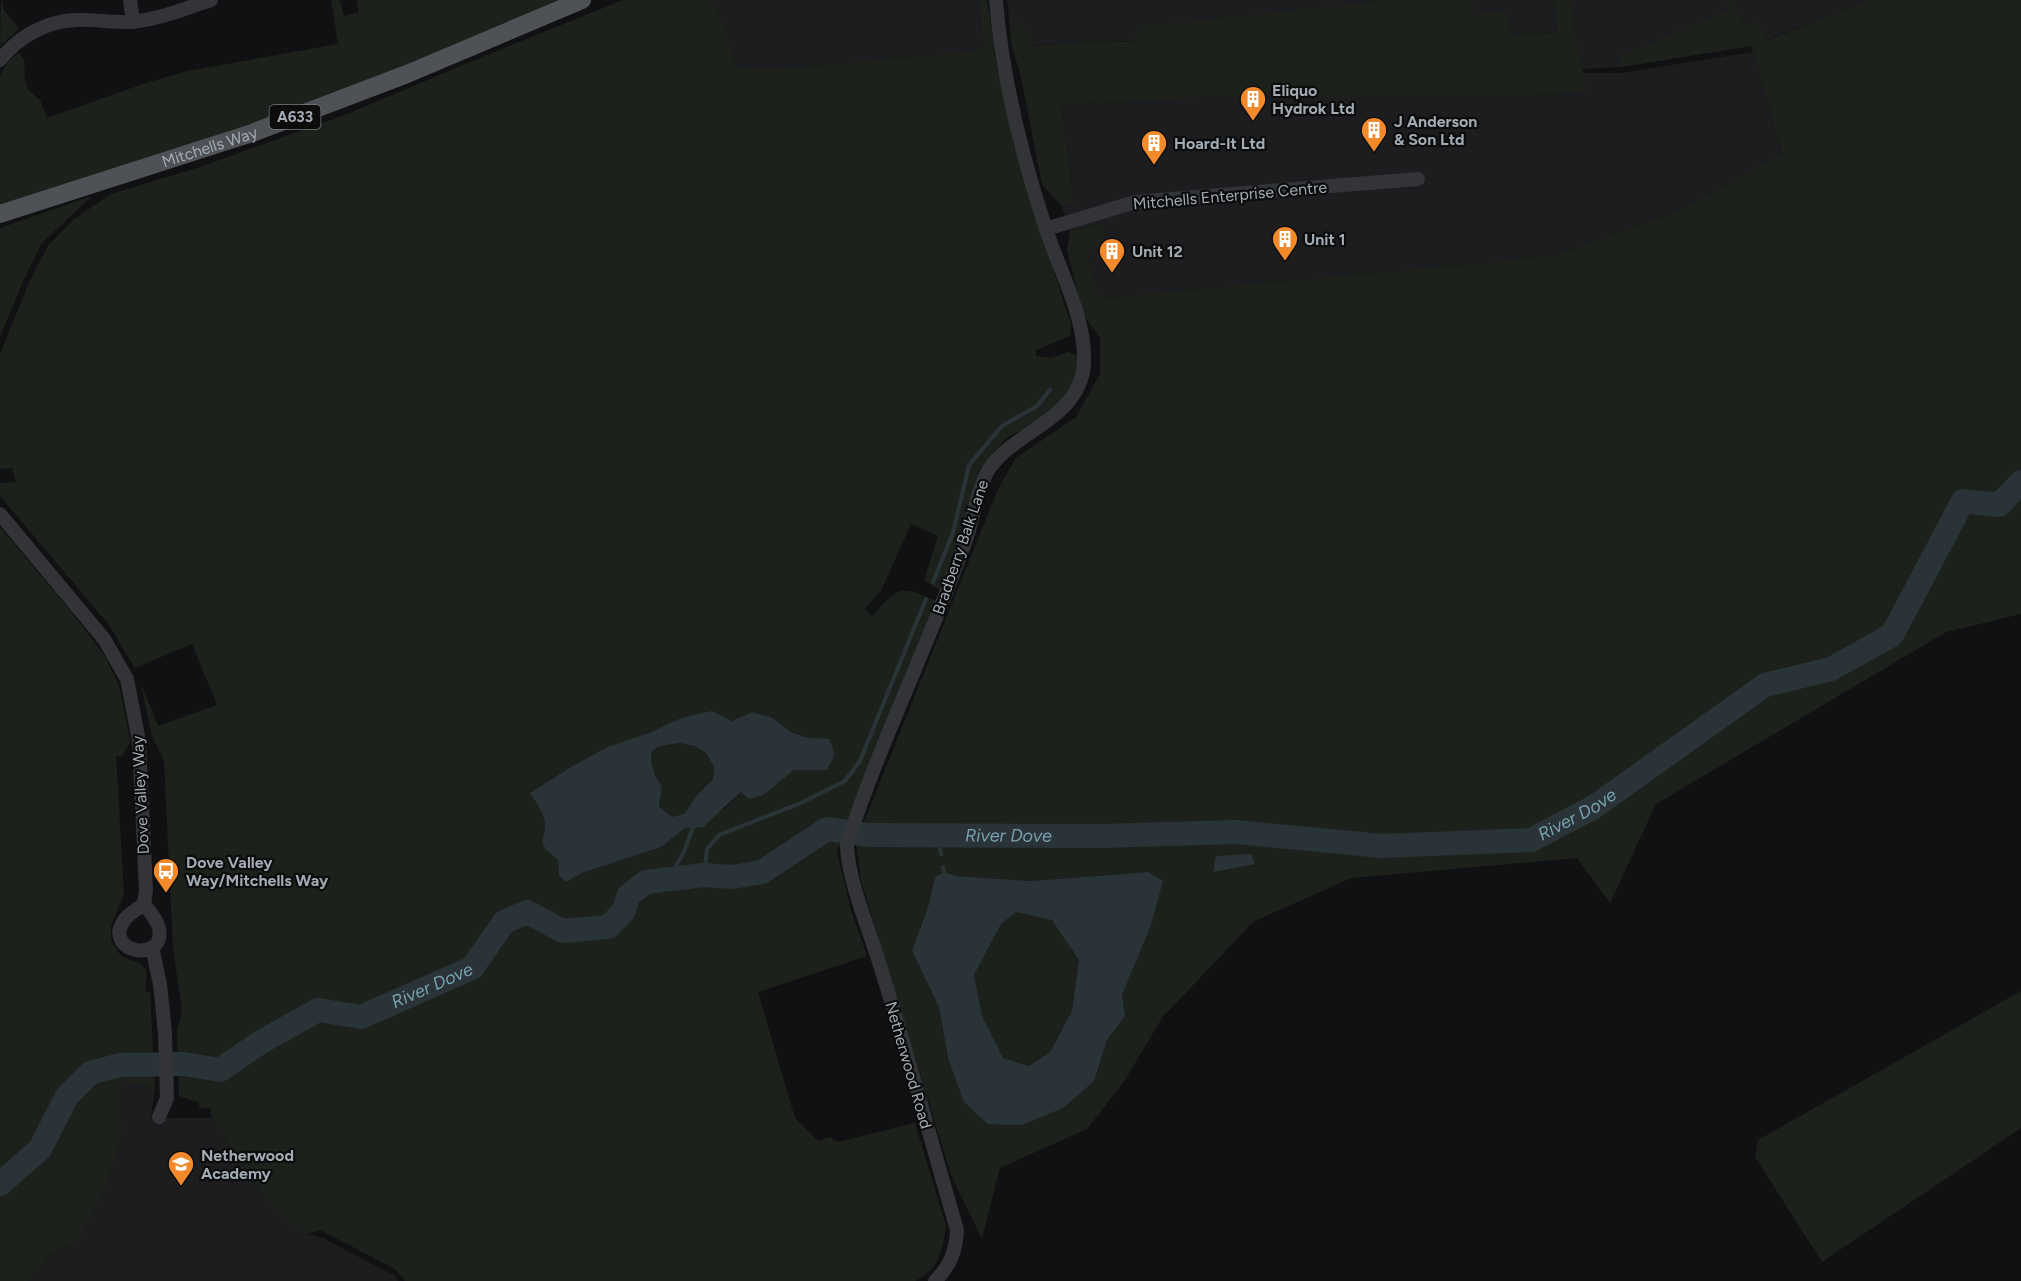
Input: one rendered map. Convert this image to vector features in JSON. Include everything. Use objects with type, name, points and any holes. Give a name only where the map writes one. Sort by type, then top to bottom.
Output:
[{"type":"main road","name":"Mitchells Way","points":[[0,214],[274,125],[407,74],[582,0]]},
{"type":"street","points":[[130,0],[133,22]]},
{"type":"street","points":[[0,60],[18,41],[51,25],[75,20],[133,22],[160,17],[211,0]]},
{"type":"street","name":"Bradberry Balk Lane","points":[[847,844],[966,538],[986,473],[1007,449],[1061,411],[1071,401],[1081,380],[1084,354],[1080,322],[1046,229],[1020,147],[996,0]]},
{"type":"street","name":"Mitchells Enterprise Centre","points":[[1046,229],[1135,202],[1418,179]]},
{"type":"street","name":"Dove Valley Way","points":[[0,514],[104,639],[127,679],[139,741],[146,891],[144,904]]},
{"type":"street","name":"Netherwood Road","points":[[847,844],[847,854],[859,901],[957,1230],[953,1256],[946,1269],[935,1281]]},
{"type":"street","points":[[144,904],[159,926],[158,940],[152,947],[141,951],[132,950],[121,939],[120,932],[123,922],[144,904]]},
{"type":"street","points":[[152,947],[160,984],[165,1033],[167,1093],[159,1117]]},
{"type":"shaded area","points":[[1,0],[4,10],[19,29],[0,46]]},
{"type":"shaded area","points":[[331,0],[340,0],[344,16],[359,12],[357,0],[561,0],[335,96],[0,207],[0,75],[9,61],[19,53],[24,59],[28,90],[40,100],[47,118],[187,71],[338,44]]},
{"type":"shaded area","points":[[623,0],[712,0],[728,32],[735,67],[777,69],[976,51],[983,46],[979,0],[987,0],[994,53],[1014,147],[1071,325],[1070,336],[1036,350],[1036,356],[1051,358],[1068,352],[1077,355],[1078,372],[1064,401],[1041,420],[1006,438],[979,469],[964,529],[941,591],[924,580],[938,536],[911,524],[881,591],[865,608],[872,616],[888,599],[900,591],[915,593],[937,602],[857,795],[837,853],[851,910],[867,956],[758,992],[795,1118],[818,1141],[830,1137],[838,1142],[915,1123],[946,1226],[938,1259],[923,1277],[915,1281],[405,1281],[395,1269],[320,1230],[308,1234],[288,1222],[264,1196],[211,1118],[211,1108],[200,1108],[198,1102],[179,1096],[177,1031],[182,1011],[173,948],[164,761],[152,736],[140,681],[158,726],[217,705],[192,644],[135,668],[109,625],[0,496],[0,483],[16,482],[12,468],[0,469],[0,354],[30,280],[48,246],[73,220],[111,194],[200,167],[350,113]],"holes":[[[752,712],[773,718],[791,732],[804,737],[829,739],[827,770],[794,770],[780,780],[742,792],[723,810],[685,828],[661,847],[582,873],[566,882],[559,876],[558,860],[546,850],[547,829],[543,815],[649,733],[681,718],[732,721]]]},
{"type":"shaded area","points":[[712,0],[979,0],[983,46],[976,51],[777,69],[735,67],[728,32]]},
{"type":"shaded area","points":[[1007,0],[1554,0],[1557,32],[1491,36],[1084,42],[1012,47]]},
{"type":"shaded area","points":[[1396,0],[1472,0],[1475,14],[1508,11],[1511,35],[1557,32],[1554,0],[1570,0],[1586,91],[1528,96],[1232,96],[1062,105],[1074,201],[1062,207],[1042,184],[1021,77],[1012,47],[1010,32],[1020,20],[1021,30],[1031,30],[1032,46],[1084,42],[1134,42],[1138,27]]},
{"type":"shaded area","points":[[1570,0],[1870,0],[1751,46],[1621,67],[1582,69]]},
{"type":"shaded area","points":[[1726,0],[1733,0],[1745,27],[1758,21],[1768,40],[1870,0],[2021,0],[2021,614],[1946,632],[1656,804],[1610,903],[1577,858],[1351,878],[1253,922],[1162,1018],[1125,1080],[1087,1129],[1000,1168],[982,1239],[951,1175],[861,881],[856,842],[998,489],[1016,458],[1076,417],[1100,374],[1100,337],[1084,316],[1067,250],[1070,232],[1101,223],[1104,240],[1086,253],[1100,298],[1552,256],[1683,209],[1782,154],[1751,46],[1621,67],[1619,57],[1730,10]],"holes":[[[944,872],[956,876],[1031,881],[1148,872],[1150,928],[1122,995],[1125,1016],[1107,1040],[1094,1081],[948,1058],[939,1007],[912,951],[928,907],[935,877]]]},
{"type":"shaded area","points":[[1753,52],[1782,155],[1683,209],[1552,256],[1100,298],[1086,253],[1101,223],[1070,232],[1062,207],[1074,200],[1062,105],[1232,96],[1528,96],[1585,91],[1582,73],[1621,73]]},
{"type":"shaded area","points":[[92,196],[42,243],[0,337],[0,228]]},
{"type":"shaded area","points":[[0,527],[73,614],[106,658],[119,686],[130,742],[122,756],[116,756],[124,894],[111,926],[111,941],[121,956],[141,964],[146,970],[146,991],[150,993],[155,1088],[121,1081],[122,1135],[100,1200],[73,1245],[53,1252],[28,1281],[0,1281]]},
{"type":"shaded area","points":[[712,711],[732,721],[752,712],[773,718],[791,732],[804,737],[829,739],[835,754],[827,770],[794,770],[763,795],[749,799],[741,792],[703,827],[685,828],[661,847],[582,873],[566,882],[559,876],[558,860],[546,850],[542,841],[545,821],[530,793],[608,747],[649,733],[681,718]],"holes":[[[679,743],[695,746],[706,753],[714,767],[713,779],[698,794],[684,814],[672,817],[659,807],[662,787],[651,761],[652,751],[660,746]]]},
{"type":"shaded area","points":[[678,743],[695,746],[706,753],[714,767],[713,778],[684,814],[672,818],[659,808],[662,787],[651,761],[652,751],[660,746]]},
{"type":"shaded area","points":[[1251,854],[1255,864],[1213,872],[1216,856]]},
{"type":"shaded area","points":[[944,872],[956,876],[1031,881],[1148,872],[1163,881],[1150,928],[1122,995],[1125,1016],[1107,1040],[1094,1081],[1063,1108],[1021,1125],[988,1124],[964,1102],[948,1058],[939,1007],[912,951],[928,907],[935,877]],"holes":[[[1016,912],[1052,920],[1079,960],[1072,1011],[1050,1052],[1029,1066],[1003,1058],[982,1016],[974,975],[1001,924]]]},
{"type":"shaded area","points":[[1016,912],[1052,919],[1079,960],[1072,1011],[1050,1052],[1029,1066],[1003,1058],[982,1016],[974,975],[1001,924]]},
{"type":"shaded area","points":[[2021,991],[2021,1128],[1822,1262],[1755,1157],[1758,1140]]},
{"type":"shaded area","name":"Netherwood Academy","points":[[121,1080],[155,1088],[151,1116],[211,1118],[264,1196],[308,1234],[323,1238],[395,1276],[398,1281],[28,1281],[53,1252],[73,1245],[122,1135]]},
{"type":"waterway","points":[[933,582],[953,533],[969,465],[1002,426],[1037,406],[1050,390]]},
{"type":"waterway","name":"River Dove","points":[[0,1184],[40,1149],[67,1096],[90,1073],[120,1065],[184,1064],[220,1070],[261,1042],[318,1010],[361,1017],[472,968],[504,922],[527,912],[563,931],[608,927],[623,912],[629,895],[646,882],[704,875],[732,877],[762,872],[827,829],[868,835],[1102,836],[1236,832],[1382,846],[1531,840],[1594,807],[1765,685],[1831,669],[1892,635],[1963,501],[1999,505],[2021,482]]},
{"type":"waterway","points":[[704,875],[707,849],[719,835],[801,803],[845,781],[860,761],[926,599]]},
{"type":"waterway","points":[[668,880],[684,852],[693,827]]},
{"type":"waterway","points":[[937,835],[941,854]]},
{"type":"waterway","points":[[943,867],[944,872]]},
{"type":"place","name":"Eliquo Hydrok Ltd","points":[[1253,122]]},
{"type":"place","name":"J Anderson & Son Ltd","points":[[1374,153]]},
{"type":"place","name":"Hoard-It Ltd","points":[[1154,166]]},
{"type":"place","name":"Unit 1","points":[[1285,262]]},
{"type":"place","name":"Unit 12","points":[[1112,274]]},
{"type":"place","name":"Dove Valley Way/Mitchells Way","points":[[166,894]]},
{"type":"place","name":"Netherwood Academy","points":[[181,1187]]}]
